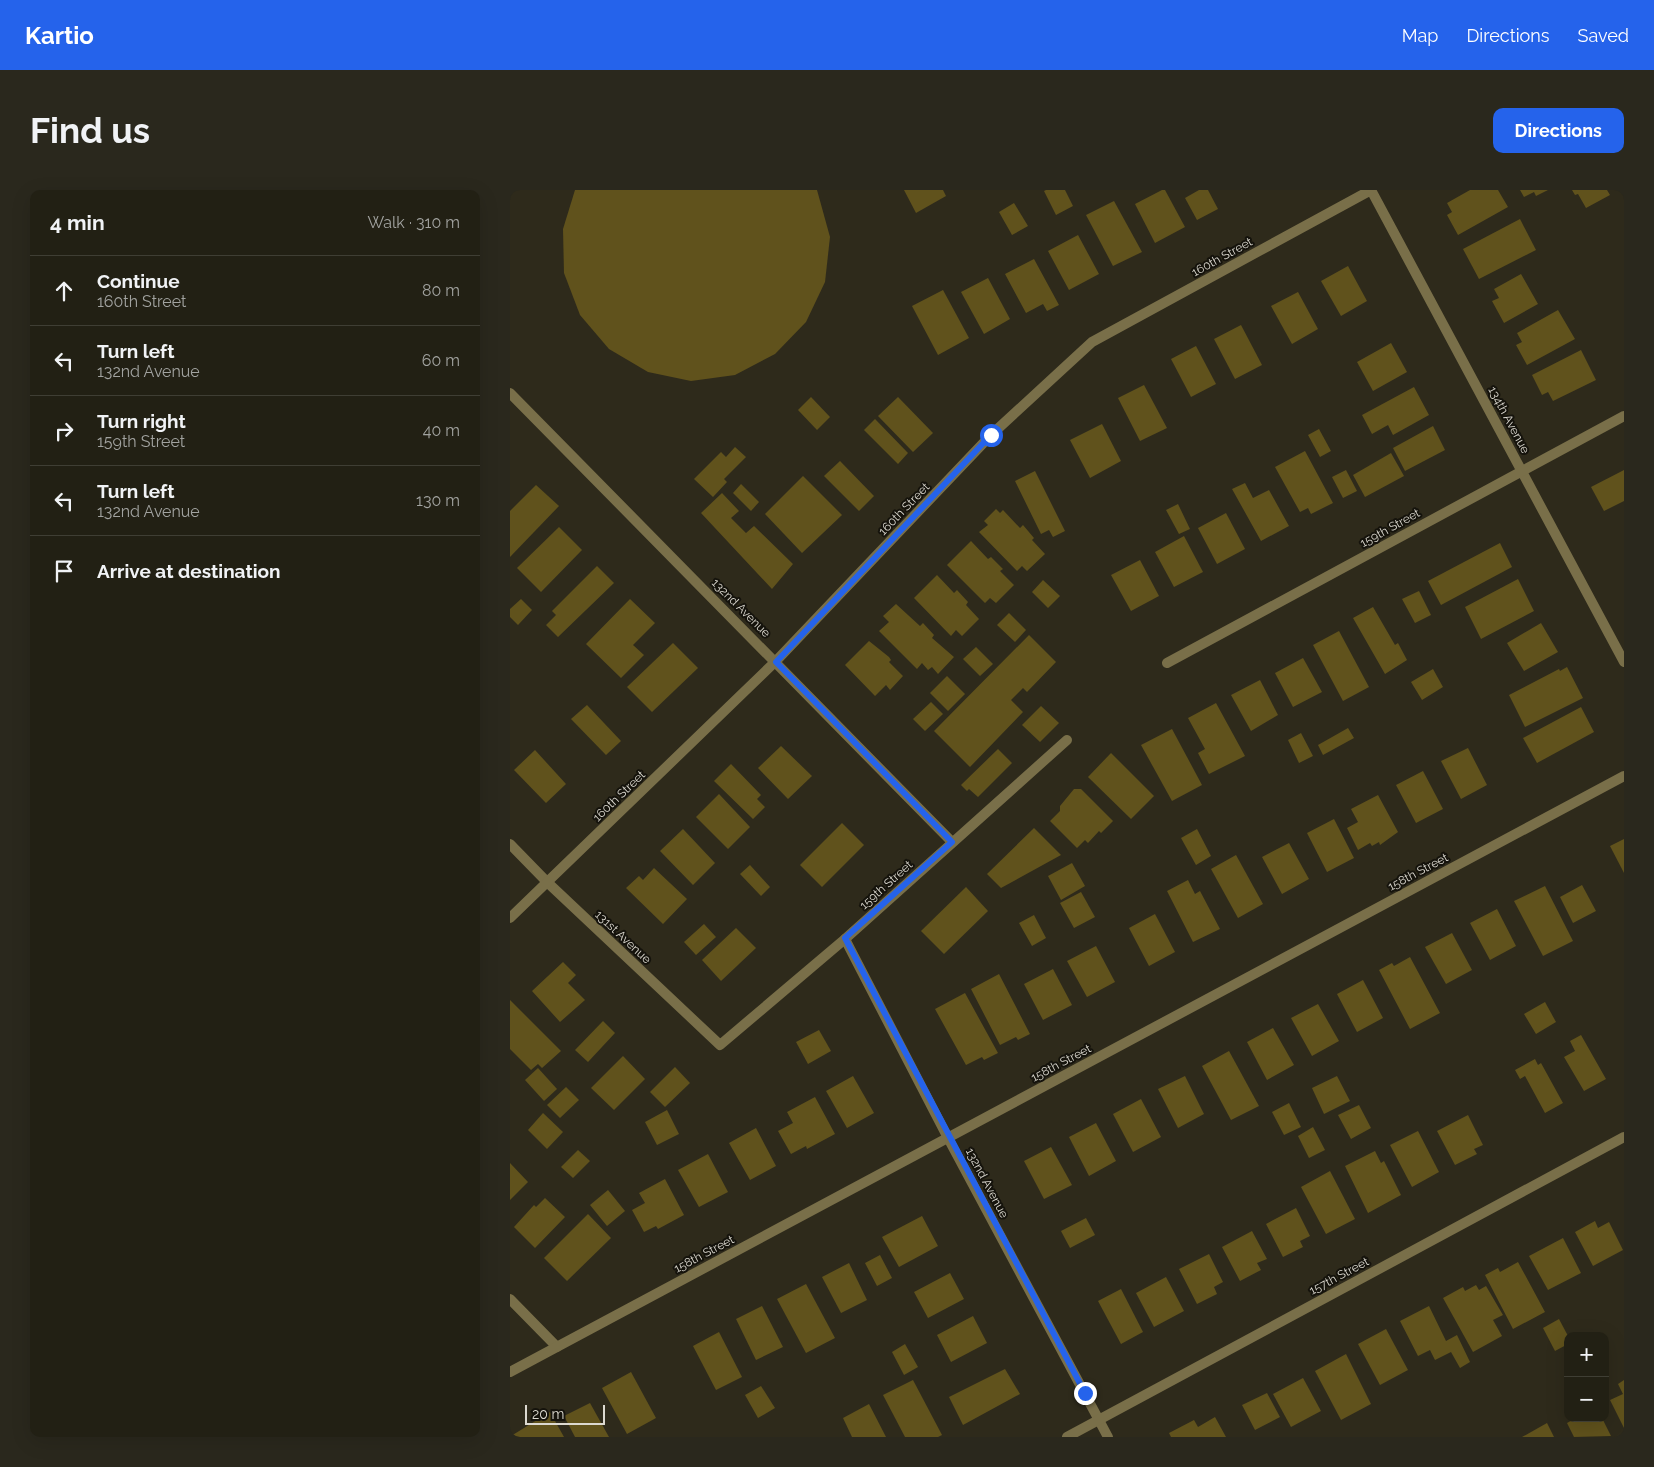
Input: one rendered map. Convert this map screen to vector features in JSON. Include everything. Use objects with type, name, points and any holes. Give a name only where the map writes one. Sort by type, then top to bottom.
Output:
[{"type":"street","name":"134th Avenue","points":[[1371,190],[1624,662]]},
{"type":"street","name":"160th Street","points":[[510,918],[776,662],[991,435],[1092,342],[1371,190]]},
{"type":"street","name":"132nd Avenue","points":[[510,393],[952,842]]},
{"type":"street","name":"159th Street","points":[[1167,663],[1624,416]]},
{"type":"street","name":"159th Street","points":[[720,1045],[845,938],[1067,740]]},
{"type":"street","name":"158th Street","points":[[510,1372],[1624,776]]},
{"type":"street","name":"131st Avenue","points":[[510,844],[547,882],[720,1045]]},
{"type":"street","name":"132nd Avenue","points":[[845,938],[948,1138],[1108,1437]]},
{"type":"street","name":"157th Street","points":[[1067,1437],[1624,1137]]},
{"type":"street","points":[[510,1299],[557,1348]]},
{"type":"building","points":[[575,190],[817,190],[830,237],[825,282],[806,322],[775,354],[735,375],[691,381],[648,372],[609,349],[580,315],[564,273],[563,229]]},
{"type":"building","points":[[904,190],[943,190],[946,196],[916,213]]},
{"type":"building","points":[[1065,190],[1073,206],[1056,215],[1044,191]]},
{"type":"building","points":[[1165,190],[1185,227],[1155,243],[1135,204]]},
{"type":"building","points":[[1199,190],[1208,190],[1218,209],[1197,220],[1185,198]]},
{"type":"building","points":[[1470,190],[1498,190],[1508,207],[1458,235],[1447,215],[1452,212],[1447,203]]},
{"type":"building","points":[[1520,190],[1548,190],[1536,196],[1534,192],[1524,197]]},
{"type":"building","points":[[1572,190],[1607,190],[1610,195],[1586,208],[1578,194],[1575,195]]},
{"type":"building","points":[[1114,201],[1142,252],[1113,266],[1086,215]]},
{"type":"building","points":[[1014,203],[1028,226],[1012,235],[999,212]]},
{"type":"building","points":[[1520,219],[1536,250],[1479,279],[1463,249]]},
{"type":"building","points":[[1078,235],[1099,274],[1069,290],[1048,251]]},
{"type":"building","points":[[1034,259],[1059,305],[1047,311],[1043,304],[1026,313],[1005,274]]},
{"type":"building","points":[[1348,266],[1367,301],[1341,316],[1321,281]]},
{"type":"building","points":[[1521,274],[1538,304],[1504,323],[1492,301],[1499,298],[1494,289]]},
{"type":"building","points":[[988,278],[1010,319],[984,334],[961,292]]},
{"type":"building","points":[[943,290],[969,338],[938,355],[912,306]]},
{"type":"building","points":[[1298,292],[1318,329],[1292,344],[1271,306]]},
{"type":"building","points":[[1558,310],[1575,339],[1527,365],[1516,345],[1522,342],[1517,333]]},
{"type":"building","points":[[1241,325],[1262,365],[1235,379],[1214,339]]},
{"type":"building","points":[[1391,343],[1407,372],[1373,391],[1357,362]]},
{"type":"building","points":[[1196,346],[1216,384],[1191,397],[1171,359]]},
{"type":"building","points":[[1581,350],[1596,380],[1553,401],[1548,392],[1542,395],[1532,375]]},
{"type":"building","points":[[1144,385],[1167,428],[1140,441],[1118,398]]},
{"type":"building","points":[[1414,387],[1429,415],[1393,435],[1388,425],[1372,434],[1362,415]]},
{"type":"building","points":[[811,397],[830,417],[817,430],[798,410]]},
{"type":"building","points":[[898,397],[933,433],[913,452],[878,416]]},
{"type":"building","points":[[875,419],[908,453],[898,464],[864,430]]},
{"type":"building","points":[[1102,424],[1121,461],[1090,478],[1070,440]]},
{"type":"building","points":[[1433,426],[1445,450],[1405,471],[1393,448]]},
{"type":"building","points":[[1319,429],[1331,451],[1320,457],[1308,435]]},
{"type":"building","points":[[735,447],[746,457],[724,479],[727,482],[713,497],[694,479],[721,452],[726,457]]},
{"type":"building","points":[[1305,451],[1333,503],[1311,514],[1308,508],[1300,512],[1275,467]]},
{"type":"building","points":[[1391,453],[1404,476],[1365,497],[1353,475]]},
{"type":"building","points":[[840,461],[874,496],[859,511],[824,476]]},
{"type":"building","points":[[1346,470],[1357,491],[1343,498],[1332,477]]},
{"type":"building","points":[[1624,470],[1624,501],[1604,511],[1591,487]]},
{"type":"building","points":[[1035,471],[1065,531],[1053,537],[1049,530],[1041,534],[1015,481]]},
{"type":"building","points":[[803,476],[842,515],[802,553],[765,514]]},
{"type":"building","points":[[1245,483],[1253,498],[1269,490],[1289,526],[1261,541],[1232,489]]},
{"type":"building","points":[[741,484],[759,502],[751,511],[733,493]]},
{"type":"building","points":[[536,485],[559,506],[510,557],[510,511]]},
{"type":"building","points":[[722,493],[739,511],[731,518],[746,533],[754,526],[793,564],[772,589],[701,513]]},
{"type":"building","points":[[1178,504],[1190,529],[1179,534],[1166,510]]},
{"type":"building","points":[[996,509],[1000,513],[1003,510],[1020,528],[1023,525],[1034,538],[1032,540],[1045,554],[1027,571],[1022,566],[1017,571],[979,532],[988,525],[984,521]]},
{"type":"building","points":[[1226,513],[1245,549],[1217,564],[1198,528]]},
{"type":"building","points":[[559,527],[582,550],[541,592],[517,568]]},
{"type":"building","points":[[1184,536],[1203,572],[1174,587],[1155,552]]},
{"type":"building","points":[[971,541],[988,559],[991,557],[1003,569],[1000,571],[1014,585],[996,603],[990,598],[985,603],[947,565]]},
{"type":"building","points":[[1500,543],[1512,567],[1441,605],[1428,581]]},
{"type":"building","points":[[1140,560],[1159,596],[1131,611],[1111,575]]},
{"type":"building","points":[[597,566],[614,583],[558,637],[546,625],[556,615],[552,611]]},
{"type":"building","points":[[937,575],[954,593],[957,590],[968,602],[966,605],[979,619],[962,636],[956,630],[951,636],[914,598]]},
{"type":"building","points":[[1518,579],[1534,611],[1481,639],[1465,607]]},
{"type":"building","points":[[1043,580],[1060,596],[1048,608],[1032,592]]},
{"type":"building","points":[[1419,591],[1431,615],[1415,623],[1402,599]]},
{"type":"building","points":[[521,599],[532,610],[518,625],[510,617],[510,609]]},
{"type":"building","points":[[630,599],[655,623],[633,645],[644,655],[621,678],[586,644]]},
{"type":"building","points":[[896,604],[920,626],[923,623],[934,635],[932,638],[954,657],[938,674],[932,667],[928,670],[922,663],[917,669],[879,631],[889,622],[883,616]]},
{"type":"building","points":[[1373,607],[1395,645],[1398,643],[1407,660],[1385,674],[1353,618]]},
{"type":"building","points":[[1009,613],[1026,630],[1015,642],[997,625]]},
{"type":"building","points":[[1541,623],[1558,652],[1524,671],[1507,643]]},
{"type":"building","points":[[1339,631],[1369,687],[1343,701],[1313,645]]},
{"type":"building","points":[[1029,635],[1056,662],[1027,692],[1023,688],[1011,700],[1023,712],[970,767],[934,731]]},
{"type":"building","points":[[869,641],[889,657],[891,660],[889,662],[903,676],[890,690],[886,685],[875,696],[845,665]]},
{"type":"building","points":[[673,643],[698,668],[652,712],[627,687]]},
{"type":"building","points":[[976,647],[993,664],[980,676],[963,659]]},
{"type":"building","points":[[1303,658],[1322,692],[1293,707],[1275,673]]},
{"type":"building","points":[[1567,667],[1583,698],[1525,727],[1509,695],[1559,669],[1560,671]]},
{"type":"building","points":[[1433,669],[1443,687],[1422,700],[1411,682]]},
{"type":"building","points":[[947,676],[965,694],[948,711],[930,693]]},
{"type":"building","points":[[1260,680],[1278,715],[1251,731],[1231,695]]},
{"type":"building","points":[[931,702],[943,714],[925,731],[913,719]]},
{"type":"building","points":[[1216,703],[1245,756],[1209,774],[1198,753],[1205,749],[1188,718]]},
{"type":"building","points":[[587,705],[621,741],[606,755],[571,719]]},
{"type":"building","points":[[1041,706],[1059,723],[1040,742],[1022,725]]},
{"type":"building","points":[[1581,707],[1594,732],[1537,763],[1523,738]]},
{"type":"building","points":[[1348,728],[1354,738],[1323,755],[1318,745]]},
{"type":"building","points":[[1172,729],[1202,785],[1172,801],[1141,745]]},
{"type":"building","points":[[1301,733],[1313,756],[1299,763],[1288,740]]},
{"type":"building","points":[[781,746],[812,776],[788,799],[758,768]]},
{"type":"building","points":[[1468,748],[1487,785],[1461,799],[1441,761]]},
{"type":"building","points":[[998,749],[1012,763],[978,797],[969,789],[967,791],[961,785]]},
{"type":"building","points":[[535,750],[566,784],[546,803],[514,770]]},
{"type":"building","points":[[1111,753],[1154,796],[1131,819],[1088,777]]},
{"type":"building","points":[[731,764],[761,795],[757,799],[765,807],[753,819],[714,781]]},
{"type":"building","points":[[1423,771],[1443,809],[1416,823],[1396,785]]},
{"type":"building","points":[[1074,789],[1081,789],[1113,821],[1101,833],[1099,831],[1088,843],[1085,840],[1077,848],[1050,821],[1060,811],[1060,806]]},
{"type":"building","points":[[719,794],[750,827],[728,849],[696,817]]},
{"type":"building","points":[[1378,795],[1398,832],[1380,845],[1379,842],[1372,846],[1370,843],[1358,850],[1347,828],[1358,822],[1351,809]]},
{"type":"building","points":[[1334,819],[1354,858],[1327,872],[1307,833]]},
{"type":"building","points":[[842,823],[864,845],[822,887],[800,865]]},
{"type":"building","points":[[1034,828],[1061,855],[1001,888],[987,874]]},
{"type":"building","points":[[683,829],[715,863],[693,885],[660,851]]},
{"type":"building","points":[[1197,829],[1211,856],[1196,865],[1181,838]]},
{"type":"building","points":[[1624,839],[1624,873],[1610,846]]},
{"type":"building","points":[[1289,843],[1309,879],[1282,894],[1262,857]]},
{"type":"building","points":[[1236,855],[1263,904],[1238,918],[1211,869]]},
{"type":"building","points":[[1072,863],[1085,886],[1061,900],[1048,876]]},
{"type":"building","points":[[750,865],[770,887],[761,896],[740,874]]},
{"type":"building","points":[[654,868],[687,899],[663,924],[626,888],[639,876],[643,880]]},
{"type":"building","points":[[1188,880],[1195,894],[1200,891],[1220,929],[1193,942],[1167,891]]},
{"type":"building","points":[[1582,885],[1596,911],[1573,923],[1560,897]]},
{"type":"building","points":[[1545,886],[1573,941],[1543,956],[1514,901]]},
{"type":"building","points":[[966,887],[988,911],[944,954],[921,931]]},
{"type":"building","points":[[1081,892],[1095,917],[1074,928],[1060,903]]},
{"type":"building","points":[[1497,909],[1516,946],[1490,960],[1470,923]]},
{"type":"building","points":[[1155,914],[1175,952],[1149,966],[1129,928]]},
{"type":"building","points":[[1034,915],[1046,938],[1032,946],[1019,923]]},
{"type":"building","points":[[704,924],[716,937],[696,955],[684,942]]},
{"type":"building","points":[[736,928],[756,948],[721,981],[702,960]]},
{"type":"building","points":[[1452,933],[1472,970],[1446,984],[1425,947]]},
{"type":"building","points":[[1096,946],[1115,982],[1087,997],[1067,961]]},
{"type":"building","points":[[1410,957],[1440,1013],[1410,1029],[1379,970],[1392,963],[1394,966]]},
{"type":"building","points":[[563,962],[576,975],[568,983],[585,1000],[560,1022],[532,991]]},
{"type":"building","points":[[1053,969],[1072,1005],[1043,1020],[1024,984]]},
{"type":"building","points":[[999,974],[1030,1034],[1018,1040],[1016,1037],[1000,1045],[971,989]]},
{"type":"building","points":[[1363,980],[1383,1018],[1357,1032],[1337,994]]},
{"type":"building","points":[[965,993],[998,1053],[984,1060],[982,1057],[966,1065],[935,1009]]},
{"type":"building","points":[[510,1000],[561,1051],[542,1068],[538,1064],[531,1070],[510,1049]]},
{"type":"building","points":[[1545,1002],[1556,1022],[1536,1034],[1524,1014]]},
{"type":"building","points":[[1318,1004],[1339,1041],[1312,1056],[1291,1018]]},
{"type":"building","points":[[603,1021],[615,1033],[588,1062],[575,1050]]},
{"type":"building","points":[[1273,1028],[1294,1065],[1267,1080],[1247,1042]]},
{"type":"building","points":[[819,1030],[831,1051],[808,1064],[796,1042]]},
{"type":"building","points":[[1581,1035],[1606,1079],[1584,1091],[1564,1057],[1575,1051],[1570,1041]]},
{"type":"building","points":[[1229,1051],[1259,1106],[1231,1120],[1202,1066]]},
{"type":"building","points":[[623,1056],[645,1079],[614,1110],[591,1088]]},
{"type":"building","points":[[1535,1059],[1538,1065],[1541,1063],[1563,1103],[1545,1113],[1525,1076],[1520,1079],[1515,1070]]},
{"type":"building","points":[[675,1067],[690,1083],[665,1107],[650,1092]]},
{"type":"building","points":[[538,1068],[557,1089],[544,1101],[525,1080]]},
{"type":"building","points":[[853,1076],[874,1113],[847,1128],[826,1091]]},
{"type":"building","points":[[1185,1076],[1204,1114],[1178,1128],[1158,1089]]},
{"type":"building","points":[[1337,1076],[1350,1101],[1324,1114],[1312,1088]]},
{"type":"building","points":[[566,1087],[579,1100],[560,1118],[547,1105]]},
{"type":"building","points":[[815,1097],[835,1134],[807,1149],[806,1146],[791,1154],[778,1131],[793,1123],[787,1112]]},
{"type":"building","points":[[1141,1099],[1161,1137],[1133,1152],[1113,1114]]},
{"type":"building","points":[[1289,1103],[1301,1127],[1284,1135],[1272,1112]]},
{"type":"building","points":[[1359,1105],[1371,1128],[1351,1139],[1338,1115]]},
{"type":"building","points":[[667,1110],[679,1134],[657,1145],[645,1122]]},
{"type":"building","points":[[543,1113],[563,1132],[547,1149],[528,1130]]},
{"type":"building","points":[[1468,1115],[1483,1145],[1474,1149],[1477,1154],[1455,1165],[1437,1131]]},
{"type":"building","points":[[1096,1123],[1116,1161],[1089,1176],[1069,1137]]},
{"type":"building","points":[[1313,1127],[1325,1150],[1309,1158],[1298,1136]]},
{"type":"building","points":[[756,1128],[776,1166],[750,1180],[729,1143]]},
{"type":"building","points":[[1418,1131],[1439,1172],[1412,1187],[1390,1145]]},
{"type":"building","points":[[1051,1147],[1072,1185],[1044,1199],[1024,1161]]},
{"type":"building","points":[[578,1150],[590,1161],[573,1178],[561,1167]]},
{"type":"building","points":[[1375,1151],[1381,1163],[1384,1161],[1401,1195],[1368,1213],[1345,1166]]},
{"type":"building","points":[[708,1154],[728,1192],[699,1207],[678,1170]]},
{"type":"building","points":[[510,1163],[528,1182],[510,1200]]},
{"type":"building","points":[[1330,1171],[1355,1219],[1326,1234],[1301,1187]]},
{"type":"building","points":[[665,1179],[684,1215],[658,1229],[656,1226],[644,1232],[632,1210],[645,1203],[639,1193]]},
{"type":"building","points":[[608,1190],[625,1211],[607,1226],[590,1205]]},
{"type":"building","points":[[545,1198],[565,1217],[535,1248],[514,1227],[534,1205],[536,1207]]},
{"type":"building","points":[[1296,1208],[1310,1236],[1300,1241],[1303,1247],[1283,1257],[1266,1224]]},
{"type":"building","points":[[588,1214],[611,1238],[567,1281],[544,1258]]},
{"type":"building","points":[[922,1216],[938,1246],[899,1267],[882,1237]]},
{"type":"building","points":[[1086,1218],[1095,1235],[1070,1248],[1061,1231]]},
{"type":"building","points":[[1595,1221],[1598,1228],[1609,1222],[1623,1250],[1593,1266],[1575,1232]]},
{"type":"building","points":[[1252,1231],[1267,1259],[1257,1263],[1261,1270],[1240,1281],[1222,1247]]},
{"type":"building","points":[[1563,1238],[1581,1273],[1548,1290],[1529,1256]]},
{"type":"building","points":[[1209,1254],[1223,1282],[1214,1287],[1217,1294],[1197,1304],[1179,1269]]},
{"type":"building","points":[[880,1255],[892,1278],[877,1286],[865,1263]]},
{"type":"building","points":[[1518,1262],[1545,1312],[1513,1329],[1485,1275],[1498,1268],[1500,1272]]},
{"type":"building","points":[[849,1263],[867,1300],[841,1313],[822,1277]]},
{"type":"building","points":[[950,1273],[964,1299],[928,1318],[914,1292]]},
{"type":"building","points":[[1166,1277],[1184,1311],[1154,1327],[1136,1293]]},
{"type":"building","points":[[806,1284],[835,1338],[806,1353],[777,1299]]},
{"type":"building","points":[[1476,1285],[1479,1290],[1486,1286],[1503,1315],[1493,1320],[1502,1336],[1473,1352],[1443,1298],[1463,1287],[1465,1291]]},
{"type":"building","points":[[1121,1289],[1143,1332],[1121,1344],[1098,1301]]},
{"type":"building","points":[[762,1306],[783,1347],[756,1360],[736,1319]]},
{"type":"building","points":[[1429,1306],[1446,1341],[1457,1335],[1470,1362],[1460,1368],[1451,1352],[1435,1360],[1430,1350],[1418,1356],[1400,1321]]},
{"type":"building","points":[[973,1316],[987,1343],[951,1362],[937,1335]]},
{"type":"building","points":[[1559,1319],[1566,1332],[1564,1332],[1564,1346],[1555,1351],[1543,1328]]},
{"type":"building","points":[[1386,1329],[1408,1370],[1380,1385],[1358,1344]]},
{"type":"building","points":[[719,1332],[742,1377],[716,1390],[693,1346]]},
{"type":"building","points":[[905,1344],[918,1367],[904,1375],[892,1352]]},
{"type":"building","points":[[1346,1354],[1371,1404],[1341,1420],[1315,1371]]},
{"type":"building","points":[[1005,1369],[1020,1394],[963,1425],[949,1397]]},
{"type":"building","points":[[631,1372],[656,1418],[627,1434],[602,1388]]},
{"type":"building","points":[[1303,1378],[1321,1411],[1291,1427],[1273,1394]]},
{"type":"building","points":[[913,1380],[942,1435],[938,1437],[905,1437],[883,1395]]},
{"type":"building","points":[[1624,1380],[1624,1428],[1610,1400],[1623,1394],[1618,1384]]},
{"type":"building","points":[[761,1386],[775,1408],[758,1418],[745,1395]]},
{"type":"building","points":[[1267,1393],[1280,1417],[1255,1430],[1242,1405]]},
{"type":"building","points":[[590,1403],[609,1437],[575,1437],[564,1416]]},
{"type":"building","points":[[869,1404],[886,1437],[852,1437],[843,1418]]},
{"type":"building","points":[[550,1412],[564,1437],[511,1436]]},
{"type":"building","points":[[1215,1417],[1226,1437],[1171,1437],[1169,1433],[1194,1420],[1198,1427]]},
{"type":"building","points":[[1604,1422],[1611,1436],[1574,1437],[1567,1423]]},
{"type":"building","points":[[1547,1423],[1554,1437],[1522,1437]]},
{"type":"route","points":[[991,435],[776,662],[952,842],[845,938],[948,1138],[1085,1393]]}]
